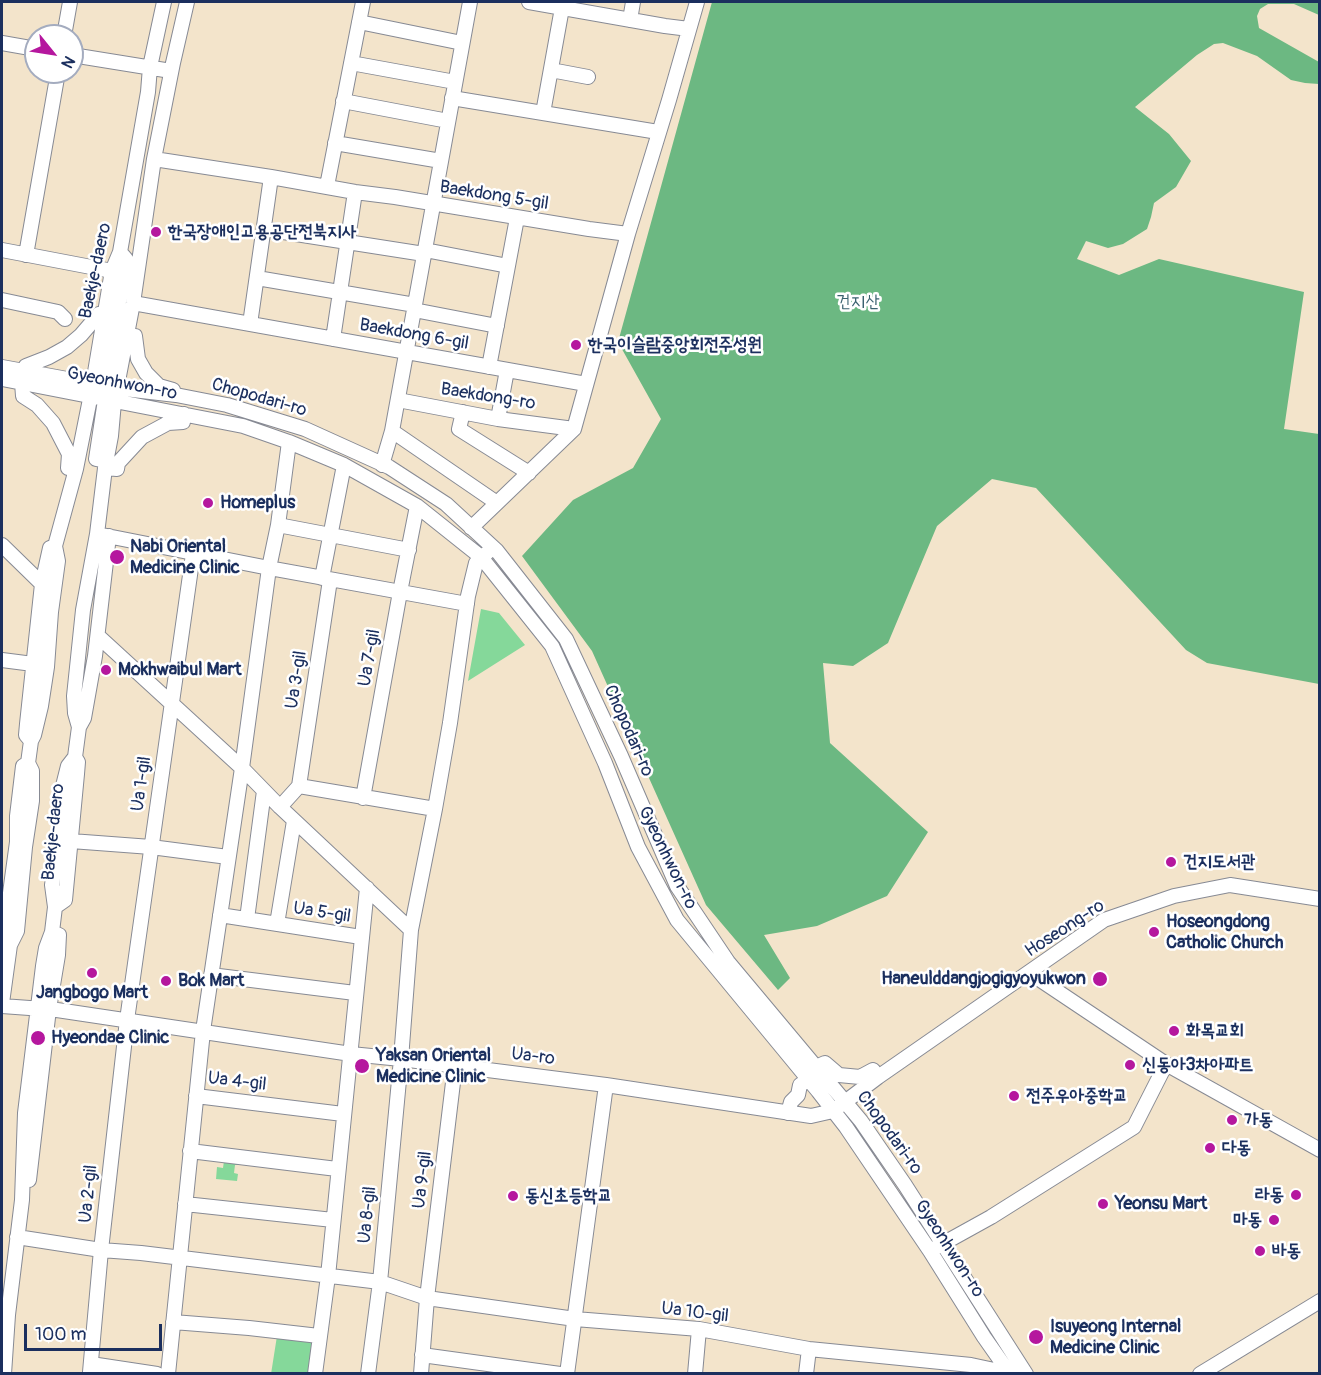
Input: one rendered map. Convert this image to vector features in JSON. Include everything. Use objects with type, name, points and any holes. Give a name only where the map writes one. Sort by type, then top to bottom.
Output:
[{"type":"street","points":[[66,24],[70,2]]},
{"type":"street","name":"Baekje-daero","points":[[4,1374],[17,1237],[22,1200],[27,1197],[46,1048],[43,1009],[58,955],[58,935],[52,932],[55,907],[52,885],[59,837],[62,790],[68,766],[75,757],[98,636],[105,465],[111,436],[104,393],[105,313],[112,271],[120,252],[148,92],[150,67],[164,2]]},
{"type":"street","name":"Baekje-daero","points":[[2,1004],[10,945],[17,930],[32,801],[32,771],[28,763],[47,668],[58,561],[55,546],[76,469],[126,335],[133,303],[154,159],[187,2]]},
{"type":"street","points":[[327,186],[363,2]]},
{"type":"street","points":[[382,465],[398,400],[470,2]]},
{"type":"street","points":[[529,2],[689,29]]},
{"type":"street","points":[[630,20],[633,2]]},
{"type":"street","points":[[471,528],[573,429],[697,2]]},
{"type":"street","points":[[543,113],[551,70],[556,5]]},
{"type":"street","points":[[359,22],[462,43]]},
{"type":"street","points":[[2,43],[24,47]]},
{"type":"street","points":[[84,57],[171,71]]},
{"type":"street","points":[[351,63],[455,82]]},
{"type":"street","points":[[551,70],[588,77]]},
{"type":"street","points":[[26,255],[56,84]]},
{"type":"street","points":[[453,98],[658,132]]},
{"type":"street","points":[[344,101],[448,120]]},
{"type":"street","points":[[335,143],[441,160]]},
{"type":"street","name":"Baekdong 5-gil","points":[[154,159],[589,230],[628,234]]},
{"type":"street","points":[[250,324],[271,177]]},
{"type":"street","points":[[347,242],[355,192]]},
{"type":"street","name":"Baekdong 6-gil","points":[[489,367],[518,218]]},
{"type":"street","points":[[264,229],[508,266]]},
{"type":"street","name":"Baekdong 6-gil","points":[[333,339],[347,242]]},
{"type":"street","points":[[2,250],[112,271]]},
{"type":"street","points":[[104,393],[126,259],[120,252]]},
{"type":"street","points":[[257,278],[340,292],[497,326]]},
{"type":"street","points":[[2,300],[58,312],[65,319]]},
{"type":"street","name":"Baekdong 6-gil","points":[[133,303],[586,384]]},
{"type":"street","points":[[76,469],[68,468],[69,454],[53,423],[37,405],[23,396],[26,366],[50,357],[67,347],[99,314],[105,313]]},
{"type":"street","points":[[126,335],[135,336],[138,359],[146,373],[159,386],[176,391],[176,395]]},
{"type":"street","name":"Chopodari-ro","points":[[2,367],[24,377],[104,393],[176,395],[227,405],[305,429],[389,467],[446,504],[494,548],[566,639],[621,756],[677,886],[728,962],[861,1121],[1026,1374]]},
{"type":"street","points":[[498,419],[507,370]]},
{"type":"street","points":[[2,379],[24,377]]},
{"type":"street","name":"Gyeonhwon-ro","points":[[104,393],[184,414],[243,426],[344,465],[417,506],[481,557],[552,645],[605,763],[638,847],[677,920],[846,1127],[1008,1371]]},
{"type":"street","name":"Baekdong-ro","points":[[398,400],[498,419],[573,429]]},
{"type":"street","points":[[463,412],[459,429],[528,473]]},
{"type":"street","points":[[105,465],[117,469],[118,463],[142,437],[168,423],[183,422],[184,414]]},
{"type":"street","points":[[392,431],[497,503]]},
{"type":"street","points":[[203,1031],[289,442]]},
{"type":"street","name":"Ua 3-gil","points":[[299,786],[332,535],[344,465]]},
{"type":"street","name":"Ua 7-gil","points":[[363,798],[417,506]]},
{"type":"street","points":[[278,525],[409,550]]},
{"type":"street","points":[[103,535],[467,604]]},
{"type":"street","name":"Baekje-daero","points":[[79,727],[74,696],[82,610],[103,535]]},
{"type":"street","points":[[2,545],[42,584]]},
{"type":"street","name":"Baekje-daero","points":[[31,741],[26,735],[42,584],[50,548],[55,546]]},
{"type":"street","points":[[401,1059],[411,930],[450,723],[467,604],[476,563],[494,548]]},
{"type":"street","name":"Ua 1-gil","points":[[127,1020],[194,554]]},
{"type":"street","points":[[98,636],[242,768],[280,807],[411,930]]},
{"type":"street","points":[[2,660],[33,664]]},
{"type":"street","name":"Baekje-daero","points":[[55,907],[65,900],[78,762],[75,757]]},
{"type":"street","name":"Baekje-daero","points":[[10,945],[4,937],[17,843],[16,829],[23,766],[28,763]]},
{"type":"street","points":[[280,807],[299,786],[435,809]]},
{"type":"street","points":[[247,919],[264,791]]},
{"type":"street","points":[[220,915],[277,924],[294,820]]},
{"type":"street","points":[[2,827],[16,829]]},
{"type":"street","points":[[71,841],[152,847],[228,857]]},
{"type":"street","name":"Hoseong-ro","points":[[832,1111],[1104,920],[1174,896],[1230,885],[1320,899]]},
{"type":"street","name":"Ua 5-gil","points":[[315,1374],[328,1276],[367,888]]},
{"type":"street","name":"Ua 5-gil","points":[[277,924],[361,937]]},
{"type":"street","points":[[1030,973],[1166,1064],[1320,1150]]},
{"type":"street","points":[[211,975],[355,993]]},
{"type":"street","name":"Ua-ro","points":[[2,1004],[127,1020],[351,1054],[606,1085],[811,1116],[832,1111]]},
{"type":"street","name":"Ua 2-gil","points":[[90,1368],[127,1020]]},
{"type":"street","name":"Ua 4-gil","points":[[168,1374],[203,1031]]},
{"type":"street","name":"Ua 8-gil","points":[[368,1374],[380,1282],[401,1059]]},
{"type":"street","points":[[816,1067],[825,1063],[839,1075],[860,1077],[873,1070],[878,1077]]},
{"type":"street","points":[[930,1251],[991,1217],[1134,1127],[1166,1064]]},
{"type":"street","name":"Ua 9-gil","points":[[421,1374],[427,1298],[455,1065]]},
{"type":"street","points":[[788,1113],[791,1102],[798,1095],[800,1085],[808,1080]]},
{"type":"street","points":[[567,1374],[606,1085]]},
{"type":"street","name":"Ua 4-gil","points":[[196,1096],[343,1114]]},
{"type":"street","points":[[190,1151],[338,1169]]},
{"type":"street","points":[[185,1204],[333,1220]]},
{"type":"street","points":[[17,1237],[101,1250],[380,1282],[427,1298]]},
{"type":"street","name":"Ua 10-gil","points":[[427,1298],[575,1319],[699,1329],[809,1349],[971,1365],[1008,1371]]},
{"type":"street","points":[[1200,1374],[1320,1301]]},
{"type":"street","points":[[173,1322],[319,1336]]},
{"type":"street","points":[[695,1374],[699,1329]]},
{"type":"street","points":[[971,1365],[979,1361],[991,1346]]},
{"type":"street","points":[[806,1374],[809,1349]]},
{"type":"street","points":[[422,1355],[560,1374]]},
{"type":"street","points":[[90,1368],[157,1374]]},
{"type":"green space","name":"건지산","points":[[712,2],[1319,2],[1319,15],[1294,4],[1268,4],[1260,9],[1257,16],[1259,28],[1319,62],[1319,84],[1291,80],[1257,56],[1223,43],[1214,44],[1197,55],[1135,107],[1169,134],[1191,161],[1176,187],[1154,203],[1147,229],[1123,244],[1108,248],[1086,241],[1077,259],[1119,275],[1159,259],[1304,292],[1284,429],[1319,434],[1319,684],[1207,663],[1186,650],[1036,488],[992,479],[937,526],[888,643],[853,666],[823,663],[830,743],[928,832],[887,896],[817,926],[764,935],[790,978],[778,990],[706,905],[592,651],[522,556],[573,500],[633,468],[661,419],[618,342]]},
{"type":"green space","points":[[481,609],[499,613],[525,645],[468,681]]},
{"type":"green space","points":[[224,1161],[240,1162],[239,1165],[235,1165],[234,1173],[238,1174],[237,1181],[216,1179],[217,1167],[223,1168]]},
{"type":"green space","points":[[277,1336],[314,1340],[309,1373],[271,1374]]},
{"type":"place","name":"한국장애인고용공단전북지사","points":[[156,232]]},
{"type":"place","name":"한국이슬람중앙회전주성원","points":[[576,345]]},
{"type":"place","name":"Homeplus","points":[[208,503]]},
{"type":"place","name":"Nabi Oriental Medicine Clinic","points":[[117,557]]},
{"type":"place","name":"Mokhwaibul Mart","points":[[106,670]]},
{"type":"place","name":"건지도서관","points":[[1171,862]]},
{"type":"place","name":"Hoseongdong Catholic Church","points":[[1154,932]]},
{"type":"place","name":"Jangbogo Mart","points":[[92,973]]},
{"type":"place","name":"Haneulddangjogigyoyukwon","points":[[1100,979]]},
{"type":"place","name":"Bok Mart","points":[[166,981]]},
{"type":"place","name":"화목교회","points":[[1174,1031]]},
{"type":"place","name":"Hyeondae Clinic","points":[[38,1038]]},
{"type":"place","name":"신동아3차아파트","points":[[1130,1065]]},
{"type":"place","name":"Yaksan Oriental Medicine Clinic","points":[[362,1066]]},
{"type":"place","name":"전주우아중학교","points":[[1014,1096]]},
{"type":"place","name":"가동","points":[[1232,1120]]},
{"type":"place","name":"다동","points":[[1210,1148]]},
{"type":"place","name":"라동","points":[[1296,1195]]},
{"type":"place","name":"동신초등학교","points":[[513,1196]]},
{"type":"place","name":"Yeonsu Mart","points":[[1103,1204]]},
{"type":"place","name":"마동","points":[[1274,1220]]},
{"type":"place","name":"바동","points":[[1260,1251]]},
{"type":"place","name":"Isuyeong Internal Medicine Clinic","points":[[1036,1337]]}]
